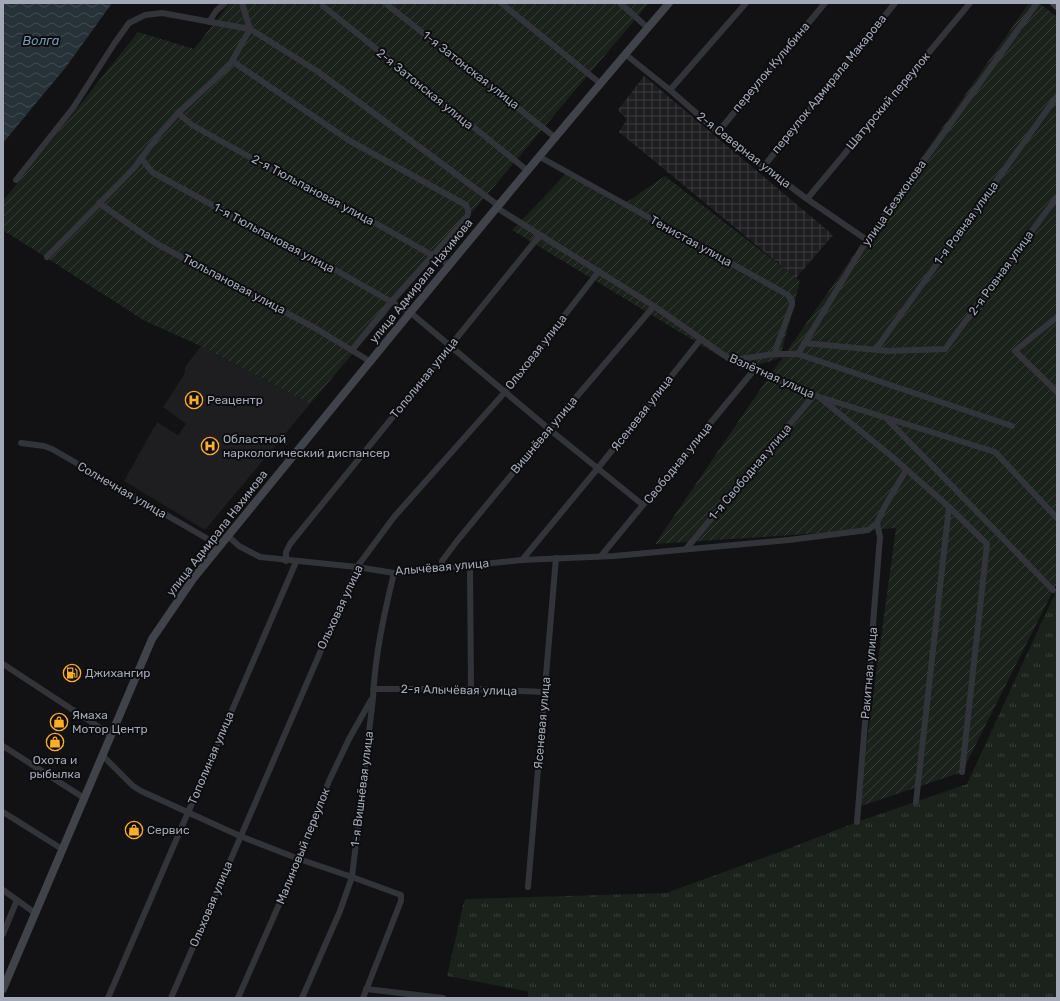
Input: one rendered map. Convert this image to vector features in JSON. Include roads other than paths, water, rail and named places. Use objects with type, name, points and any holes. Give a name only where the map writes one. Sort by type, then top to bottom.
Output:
[{"type":"main road","name":"улица Адмирала Нахимова","points":[[3,989],[152,639],[192,579],[498,207],[669,3]]},
{"type":"main road","points":[[1054,3],[1057,6]]},
{"type":"street","points":[[209,22],[216,11],[224,3]]},
{"type":"street","points":[[47,257],[134,168],[178,113],[232,61],[250,29],[242,3]]},
{"type":"street","name":"1-я Затонская улица","points":[[385,3],[556,138]]},
{"type":"street","points":[[500,3],[601,84]]},
{"type":"street","points":[[620,3],[648,28]]},
{"type":"street","points":[[670,90],[746,3]]},
{"type":"street","name":"переулок Кулибина","points":[[718,132],[825,3]]},
{"type":"street","name":"переулок Адмирала Макарова","points":[[764,166],[895,3]]},
{"type":"street","name":"Шатурский переулок","points":[[807,199],[970,3]]},
{"type":"street","name":"улица Безжонова","points":[[798,354],[867,240],[1037,3]]},
{"type":"street","name":"2-я Затонская улица","points":[[323,6],[528,171]]},
{"type":"street","points":[[16,180],[73,108],[129,23],[154,13],[183,16],[250,29]]},
{"type":"street","name":"Взлётная улица","points":[[250,29],[317,71],[498,207],[654,306],[732,360],[817,396],[890,455],[949,507],[987,544],[962,772]]},
{"type":"street","name":"2-я Северная улица","points":[[625,54],[670,90],[718,132],[807,199],[867,240]]},
{"type":"street","points":[[232,61],[350,141],[466,205],[469,213],[467,217],[391,302],[352,350]]},
{"type":"street","name":"1-я Ровная улица","points":[[876,350],[1057,96]]},
{"type":"street","name":"2-я Тюльпановая улица","points":[[178,113],[199,129],[289,179],[332,199],[450,265]]},
{"type":"street","name":"Тенистая улица","points":[[540,157],[788,295],[792,305],[774,354]]},
{"type":"street","name":"1-я Тюльпановая улица","points":[[141,158],[152,172],[266,235],[332,268],[411,313],[549,429],[643,505]]},
{"type":"street","name":"2-я Ровная улица","points":[[876,350],[945,349],[1057,197]]},
{"type":"street","name":"Тюльпановая улица","points":[[99,203],[157,244],[315,328],[371,362]]},
{"type":"street","name":"Тополиная улица","points":[[286,560],[286,552],[290,544],[540,235]]},
{"type":"street","name":"Ольховая улица","points":[[171,998],[357,568],[394,518],[506,392],[599,271]]},
{"type":"street","name":"Вишнёвая улица","points":[[442,568],[442,561],[456,541],[654,306]]},
{"type":"street","points":[[1057,317],[1015,351],[1057,392]]},
{"type":"street","name":"Ясеневая улица","points":[[522,560],[701,339]]},
{"type":"street","points":[[804,343],[876,350]]},
{"type":"street","points":[[732,360],[774,354],[798,354],[1012,426]]},
{"type":"street","name":"Свободная улица","points":[[601,556],[754,370]]},
{"type":"street","points":[[817,396],[994,452],[1057,518]]},
{"type":"street","name":"1-я Свободная улица","points":[[686,549],[817,396]]},
{"type":"street","points":[[886,418],[1053,590]]},
{"type":"street","name":"Солнечная улица","points":[[21,443],[44,446],[52,449],[220,546]]},
{"type":"street","points":[[877,523],[906,470]]},
{"type":"street","points":[[916,802],[949,507]]},
{"type":"street","name":"Алычёвая улица","points":[[228,536],[239,546],[260,557],[394,573],[522,560],[601,556],[789,540],[865,531],[877,523]]},
{"type":"street","name":"Ракитная улица","points":[[856,822],[880,537],[877,523]]},
{"type":"street","name":"Ясеневая улица","points":[[528,887],[556,558]]},
{"type":"street","name":"Тополиная улица","points":[[108,998],[296,562]]},
{"type":"street","points":[[470,565],[471,689]]},
{"type":"street","name":"1-я Вишнёвая улица","points":[[302,998],[340,911],[352,876],[373,698],[374,668],[382,620],[394,573]]},
{"type":"street","points":[[3,664],[111,735]]},
{"type":"street","name":"2-я Алычёвая улица","points":[[373,689],[471,689],[545,692]]},
{"type":"street","name":"Малиновый переулок","points":[[238,998],[299,859],[329,781],[349,739],[373,698]]},
{"type":"street","points":[[3,746],[84,798]]},
{"type":"street","points":[[102,755],[137,789],[240,836],[299,859],[352,876],[399,894],[402,897],[402,901],[363,998]]},
{"type":"street","points":[[3,812],[62,849]]},
{"type":"street","points":[[3,890],[35,913]]},
{"type":"street","points":[[3,934],[17,900]]},
{"type":"street","points":[[366,989],[443,998]]},
{"type":"water","name":"Волга","points":[[3,3],[112,3],[66,67],[3,143]]},
{"type":"place","name":"Реацентр","points":[[194,400]]},
{"type":"place","name":"Областной наркологический диспансер","points":[[210,446]]},
{"type":"place","name":"Джихангир","points":[[72,673]]},
{"type":"place","name":"Ямаха Мотор Центр","points":[[59,722]]},
{"type":"place","name":"Охота и рыбылка","points":[[55,742]]},
{"type":"place","name":"Сервис","points":[[134,830]]}]
